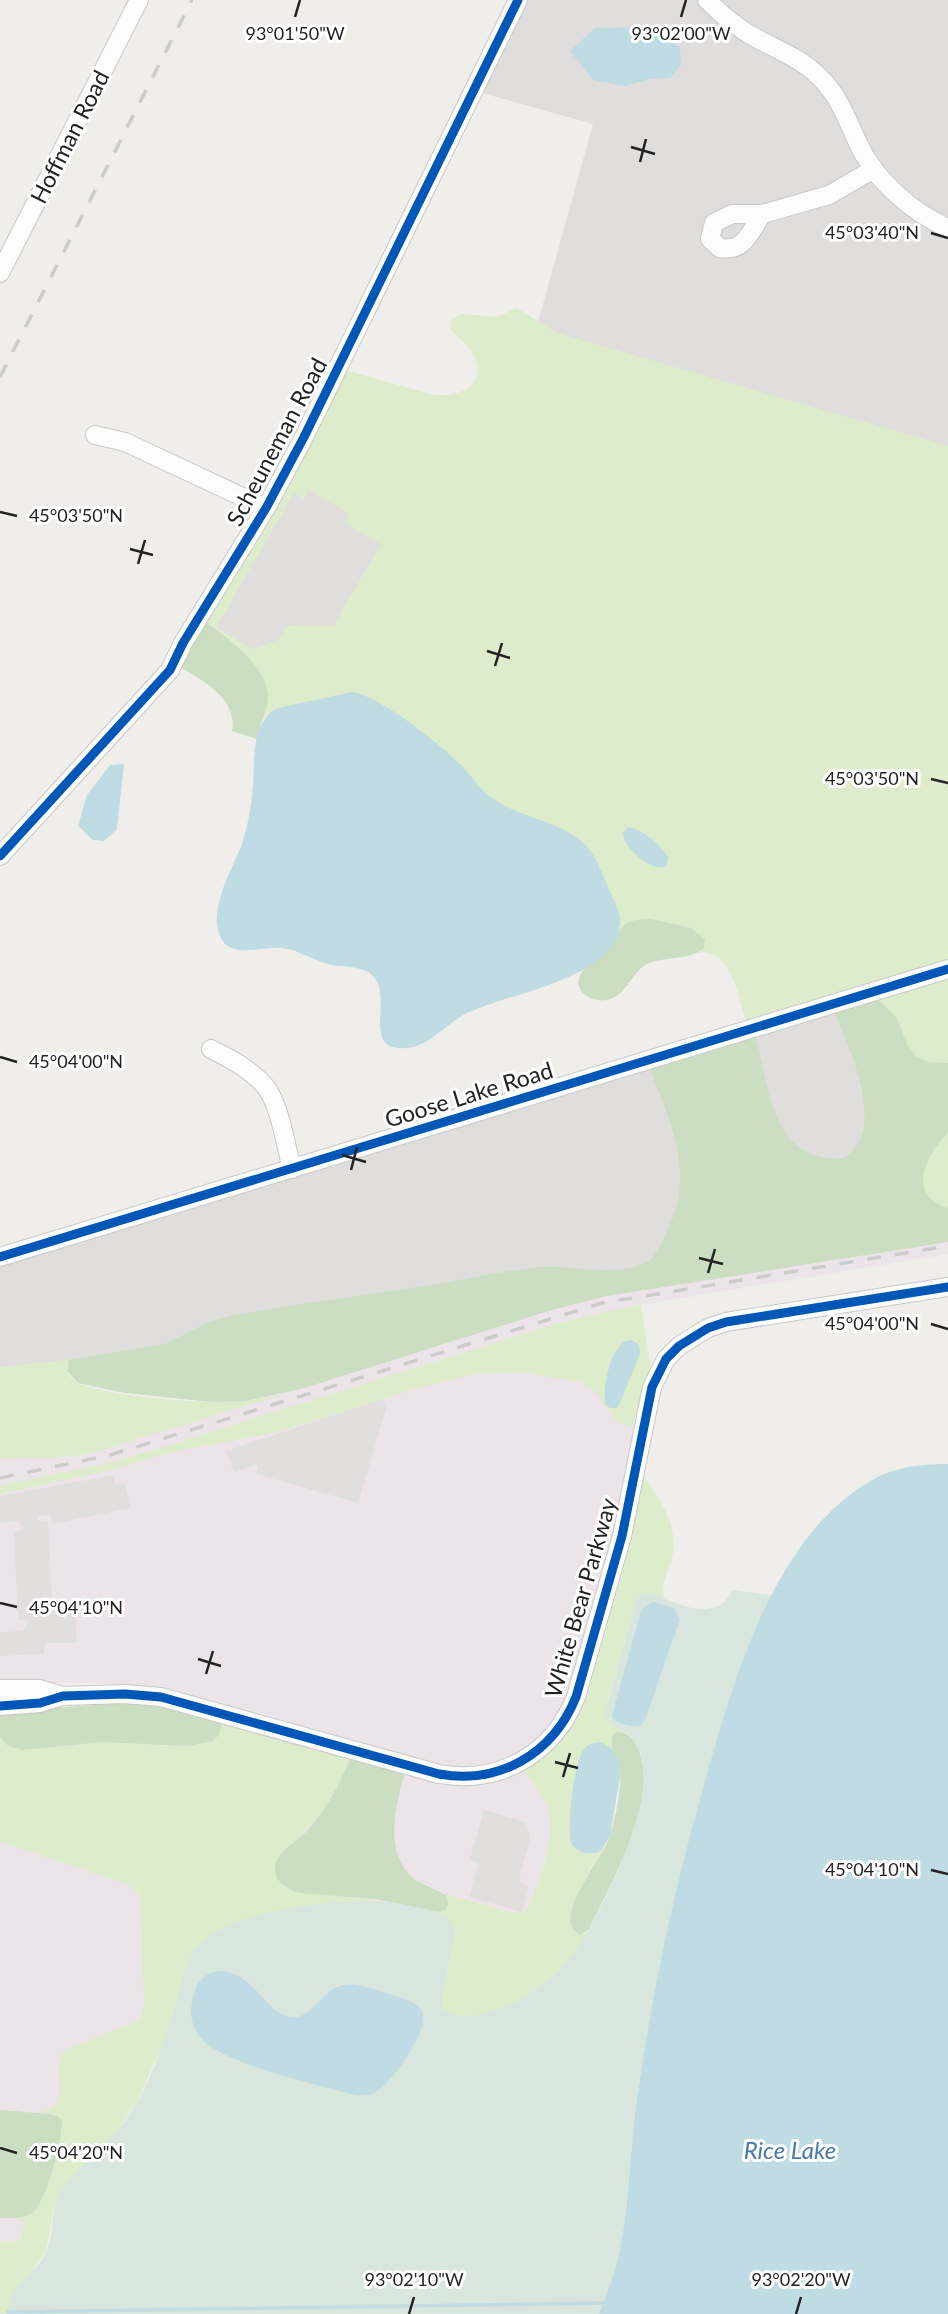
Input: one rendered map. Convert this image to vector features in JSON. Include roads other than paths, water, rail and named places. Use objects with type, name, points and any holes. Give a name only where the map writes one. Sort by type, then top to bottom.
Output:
[{"type":"street","name":"Hoffman Road","points":[[0,273],[139,0]]},
{"type":"street","name":"Scheuneman Road","points":[[0,856],[170,670],[183,643],[266,508],[347,352],[518,0]]},
{"type":"street","points":[[707,0],[733,24],[815,72],[842,106],[860,147],[874,169],[913,206],[931,220],[948,228]]},
{"type":"street","points":[[762,214],[829,195],[874,169]]},
{"type":"street","name":"Scheuneman Road","points":[[95,435],[125,442],[266,508]]},
{"type":"street","name":"Goose Lake Road","points":[[0,1256],[948,969]]},
{"type":"street","points":[[211,1049],[240,1064],[266,1087],[274,1103],[292,1169]]},
{"type":"street","name":"White Bear Parkway","points":[[0,1706],[40,1703],[63,1696],[138,1694],[173,1699],[444,1775],[483,1776],[515,1765],[536,1753],[550,1740],[566,1718],[576,1697],[621,1540],[648,1398],[666,1359],[692,1336],[726,1322],[948,1287]]},
{"type":"street","name":"White Bear Parkway","points":[[0,1689],[40,1689],[63,1696]]},
{"type":"water","points":[[645,27],[680,47],[681,65],[670,78],[650,79],[625,86],[593,80],[570,51],[595,28]]},
{"type":"water","points":[[352,692],[394,711],[461,765],[485,792],[500,803],[558,827],[580,840],[590,850],[616,904],[620,919],[617,936],[607,951],[573,975],[471,1011],[415,1047],[397,1048],[387,1044],[382,1037],[380,991],[376,980],[368,972],[332,965],[289,949],[239,950],[226,945],[218,928],[218,906],[247,826],[255,747],[262,724],[268,715],[278,708]]},
{"type":"water","points":[[124,764],[117,829],[104,841],[93,840],[78,826],[87,795],[110,765]]},
{"type":"water","points":[[628,827],[640,831],[656,843],[668,858],[666,866],[653,866],[633,852],[624,839],[623,833]]},
{"type":"water","points":[[632,1340],[639,1345],[640,1354],[619,1405],[610,1408],[605,1404],[605,1396],[611,1363],[623,1342]]},
{"type":"water","name":"Rice Lake","points":[[948,1464],[948,2314],[599,2314],[620,2249],[639,2085],[684,1859],[728,1703],[760,1618],[805,1541],[834,1509],[867,1483],[886,1473],[916,1466]]},
{"type":"water","points":[[653,1602],[674,1608],[680,1619],[646,1717],[641,1725],[629,1726],[612,1717],[641,1611]]},
{"type":"water","points":[[599,1742],[616,1755],[620,1777],[610,1836],[601,1851],[589,1854],[577,1850],[571,1843],[570,1809],[580,1757],[587,1746]]},
{"type":"water","points":[[216,1971],[229,1972],[240,1977],[272,2007],[290,2017],[304,2014],[328,1993],[343,1985],[369,1988],[417,2005],[422,2011],[421,2030],[398,2069],[373,2094],[364,2096],[293,2079],[233,2058],[205,2042],[198,2034],[191,2014],[195,1992],[202,1979]]},
{"type":"waterway","points":[[8,2312],[608,2303]]},
{"type":"railway","points":[[0,377],[192,0]]},
{"type":"railway","points":[[0,1478],[110,1455],[602,1303],[948,1246]]}]
